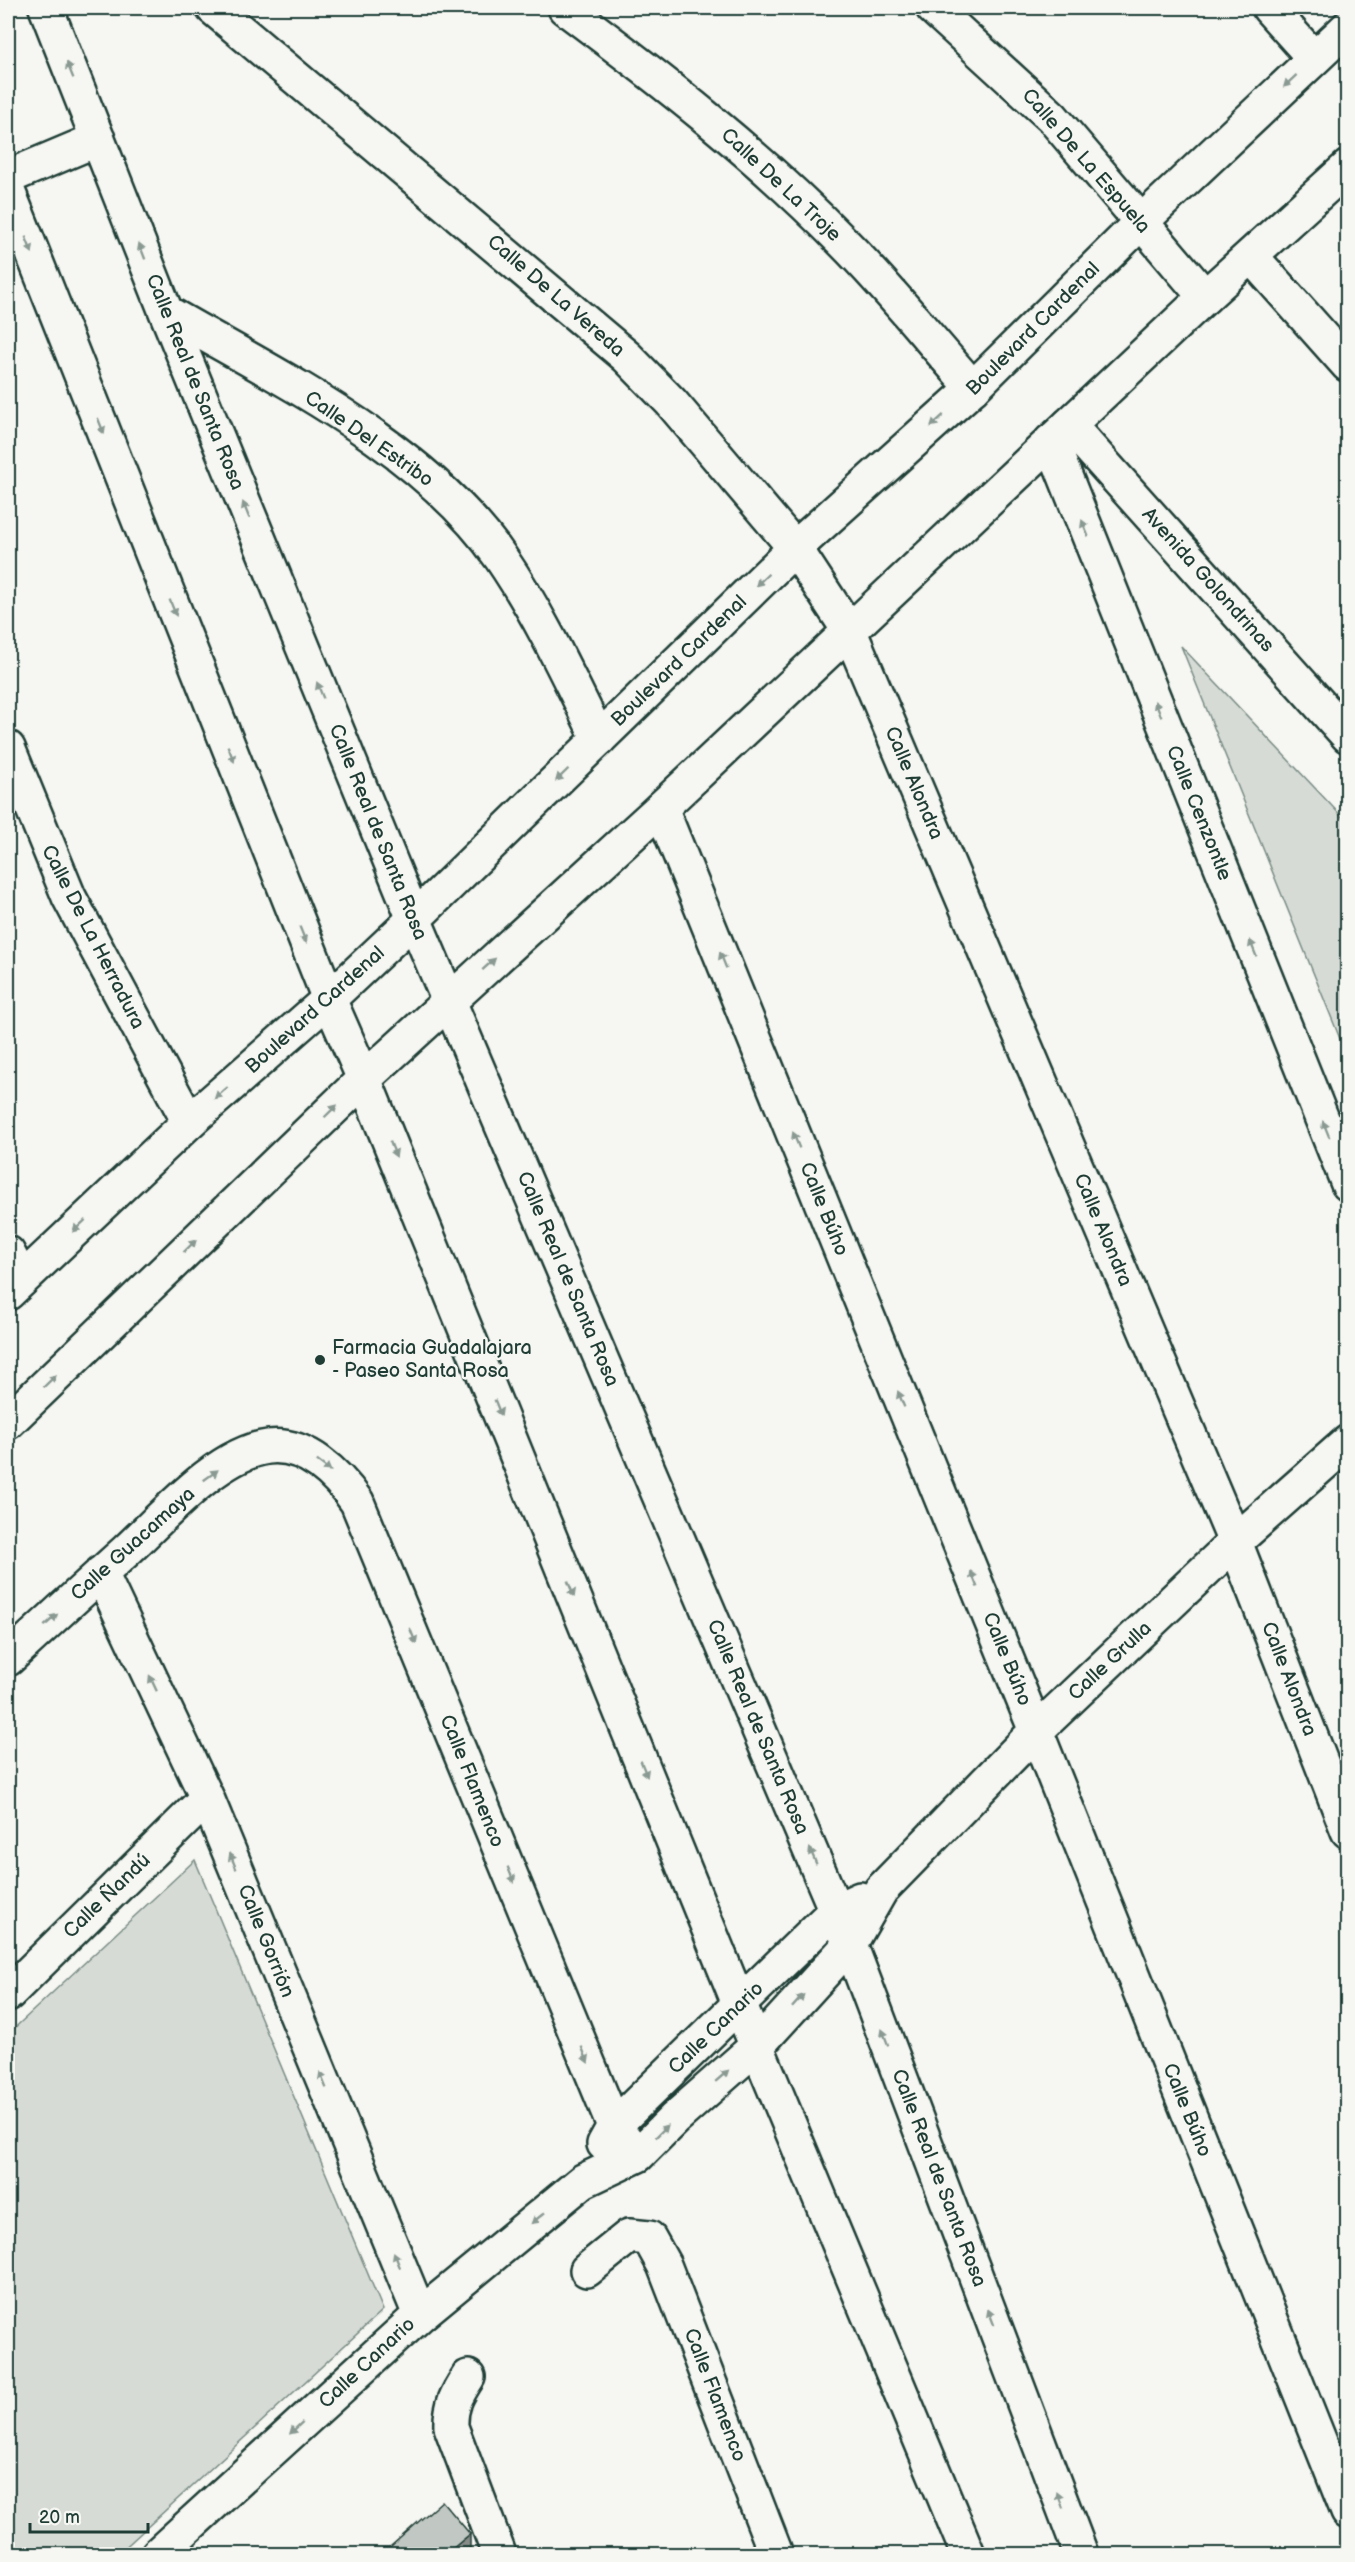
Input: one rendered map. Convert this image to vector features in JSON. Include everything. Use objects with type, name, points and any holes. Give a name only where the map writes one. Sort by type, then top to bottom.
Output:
[{"type":"street","name":"Calle Real de Santa Rosa","points":[[46,8],[166,312],[414,919],[450,999],[850,1944],[1081,2554]]},
{"type":"street","name":"Calle De La Vereda","points":[[213,8],[627,357],[671,402],[795,548],[850,632]]},
{"type":"street","name":"Calle De La Troje","points":[[565,8],[663,81],[742,146],[843,242],[973,388]]},
{"type":"street","name":"Calle De La Espuela","points":[[933,8],[1052,117],[1205,297]]},
{"type":"street","points":[[1269,8],[1314,58]]},
{"type":"street","name":"Boulevard Cardenal","points":[[12,1275],[328,999],[414,919],[795,548],[973,388],[1140,223],[1347,27]]},
{"type":"street","points":[[8,177],[98,139]]},
{"type":"street","points":[[8,1422],[364,1079],[661,808],[1205,297],[1347,167]]},
{"type":"street","points":[[8,191],[328,999],[364,1079],[740,2006],[758,2044],[968,2554]]},
{"type":"street","points":[[1251,256],[1347,365]]},
{"type":"street","name":"Calle Del Estribo","points":[[166,312],[342,414],[441,490],[472,522],[501,558],[539,619],[599,739]]},
{"type":"street","name":"Avenida Golondrinas","points":[[1060,433],[1347,736]]},
{"type":"street","name":"Calle Cenzontle","points":[[1060,433],[1347,1184]]},
{"type":"street","name":"Calle Alondra","points":[[850,632],[1235,1542],[1347,1831]]},
{"type":"street","name":"Calle De La Herradura","points":[[8,748],[69,897],[189,1122]]},
{"type":"street","name":"Calle Búho","points":[[661,808],[1036,1731],[1347,2512]]},
{"type":"street","name":"Calle Grulla","points":[[850,1944],[881,1890],[1036,1731],[1235,1542],[1347,1442]]},
{"type":"street","name":"Calle Guacamaya","points":[[8,1659],[204,1480],[243,1454],[269,1447]]},
{"type":"street","name":"Calle Flamenco","points":[[269,1447],[296,1451],[315,1460],[340,1478],[357,1502],[614,2126],[638,2155]]},
{"type":"street","name":"Calle Gorrión","points":[[101,1573],[207,1798],[420,2314]]},
{"type":"street","name":"Calle Ñandú","points":[[8,1994],[207,1798]]},
{"type":"street","name":"Calle Grulla","points":[[836,1910],[881,1890]]},
{"type":"street","name":"Calle Canario","points":[[583,2181],[614,2126],[740,2006],[836,1910]]},
{"type":"street","name":"Calle Canario","points":[[158,2554],[420,2314],[583,2181],[638,2155],[674,2119],[758,2044],[850,1944]]},
{"type":"street","name":"Calle Flamenco","points":[[587,2270],[629,2236],[649,2238],[664,2265],[776,2554]]},
{"type":"street","points":[[468,2377],[457,2393],[450,2410],[451,2427],[499,2554]]},
{"type":"shaded area","points":[[1181,646],[1347,822],[1347,1056]]},
{"type":"shaded area","points":[[195,1860],[383,2310],[118,2554],[8,2554],[8,2034]]},
{"type":"building","points":[[442,2501],[470,2534],[446,2554],[382,2554]]},
{"type":"place","name":"Farmacia Guadalajara - Paseo Santa Rosa","points":[[320,1360]]}]
